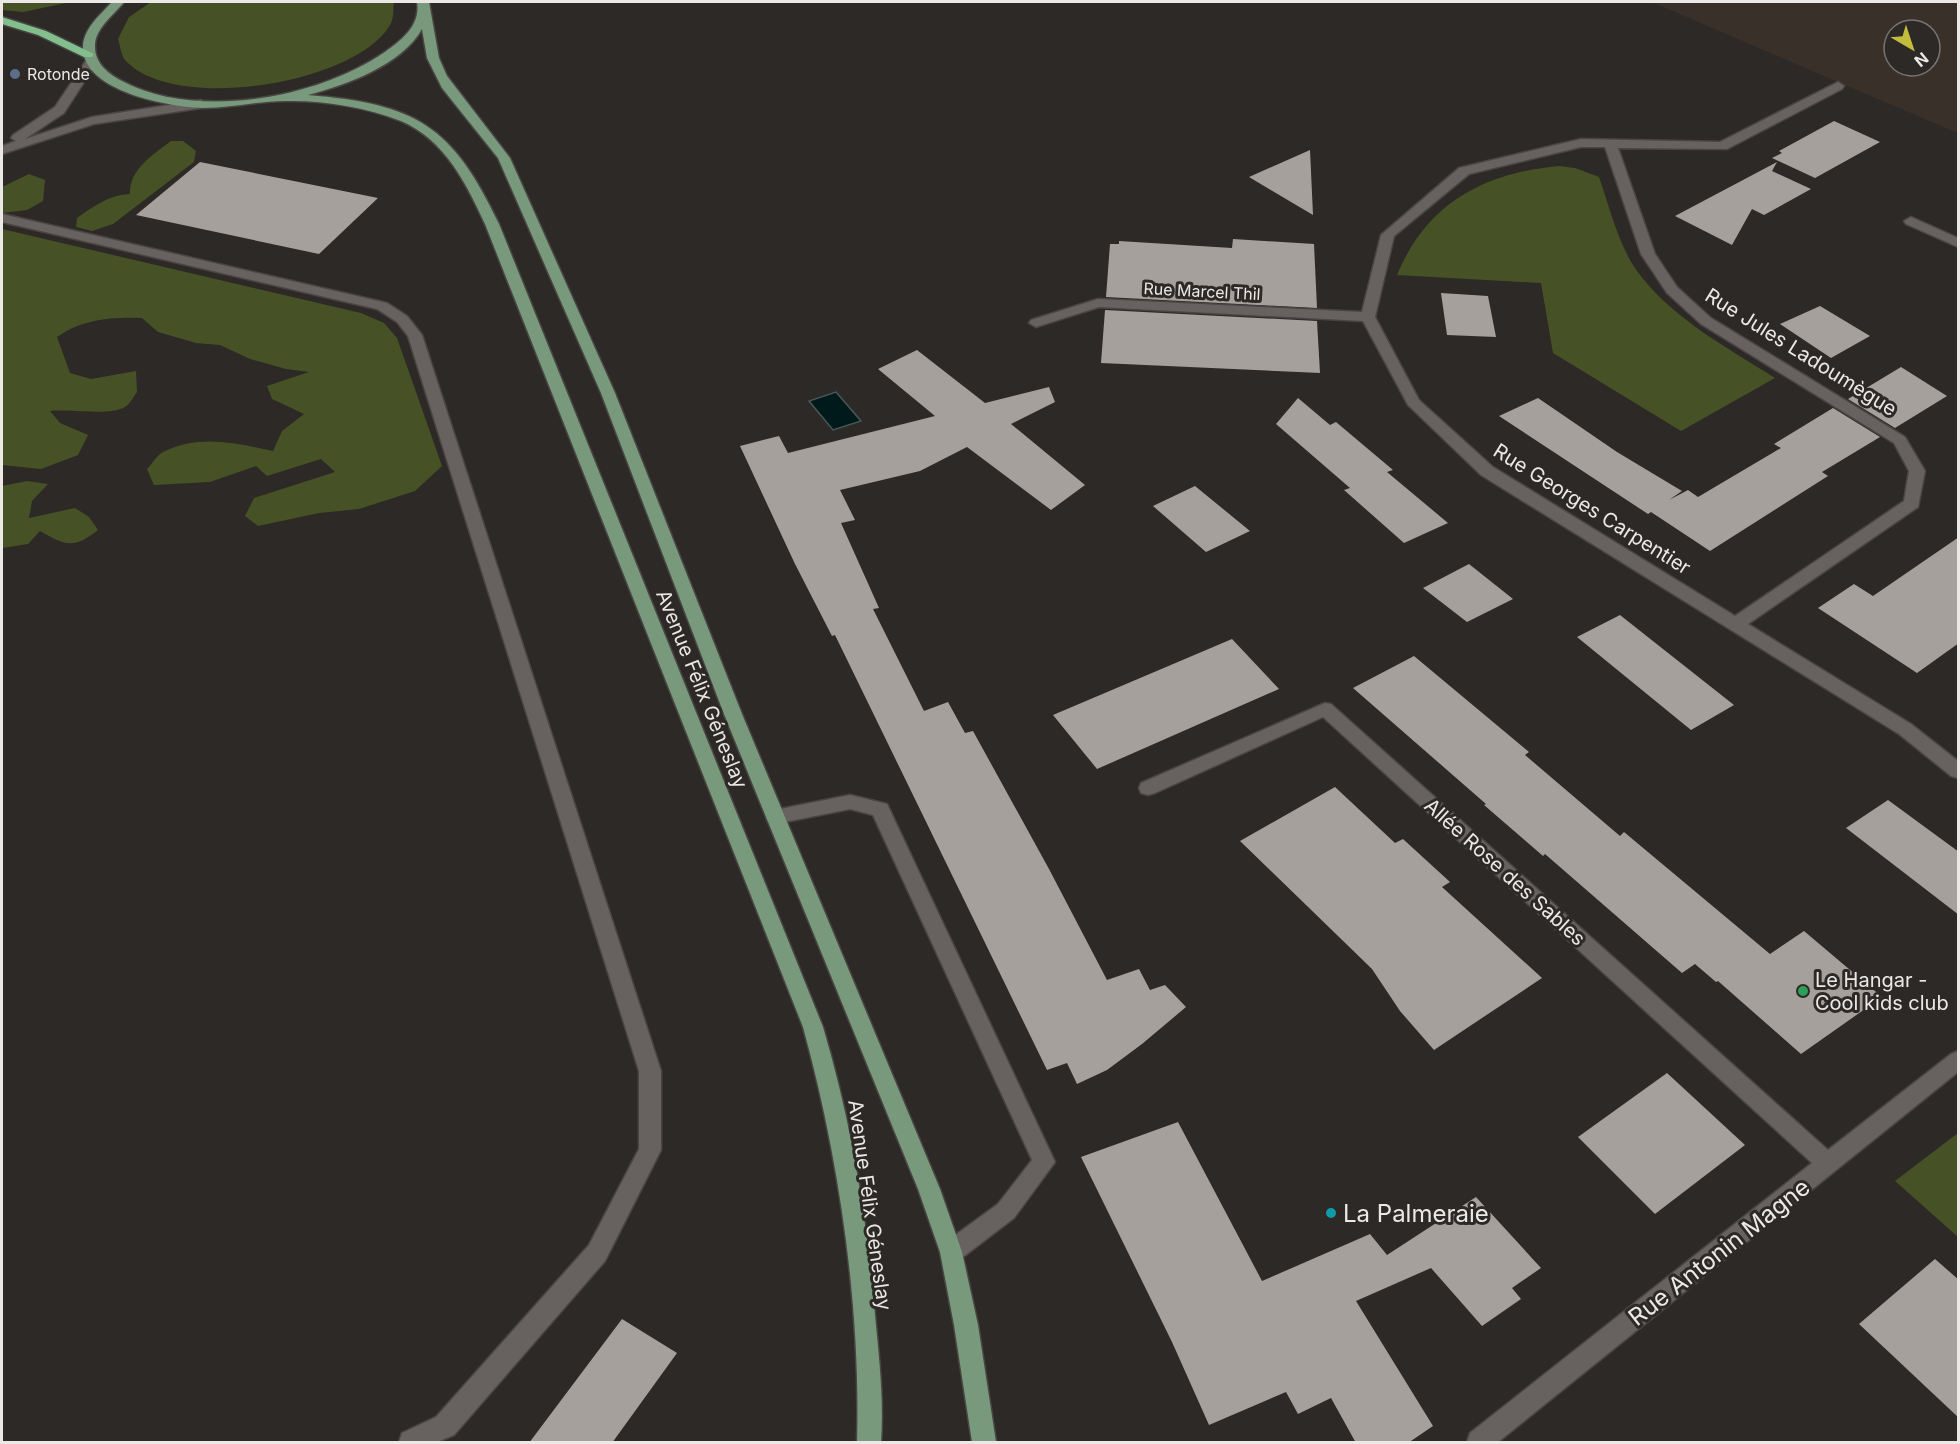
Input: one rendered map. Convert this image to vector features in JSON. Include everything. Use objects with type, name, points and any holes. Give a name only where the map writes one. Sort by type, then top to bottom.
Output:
[{"type":"highway","points":[[2,20],[42,33],[90,58]]},
{"type":"main road","points":[[118,2],[102,15],[89,34],[90,58],[112,82],[150,97],[201,104],[241,103],[282,97],[335,83],[380,63],[410,39],[424,8]]},
{"type":"main road","name":"Avenue Félix Géneslay","points":[[424,8],[433,58],[441,76],[504,159],[608,393],[775,817],[929,1189],[951,1252],[966,1325],[984,1443]]},
{"type":"main road","name":"Avenue Félix Géneslay","points":[[282,97],[346,103],[402,118],[424,129],[442,143],[462,170],[492,224],[818,1046],[842,1145],[858,1255],[867,1356],[869,1443]]},
{"type":"street","points":[[2,148],[60,110],[90,58]]},
{"type":"street","points":[[1368,317],[1388,235],[1464,171],[1581,143],[1722,146],[1838,86]]},
{"type":"street","points":[[2,148],[92,121],[201,104]]},
{"type":"street","name":"Rue Jules Ladoumègue","points":[[1610,142],[1623,186],[1648,254],[1672,290],[1706,321],[1900,440],[1917,471],[1912,503],[1736,624]]},
{"type":"street","points":[[2,218],[382,306],[402,320],[414,335],[650,1071],[650,1150],[597,1252],[445,1426],[411,1443]]},
{"type":"street","points":[[1911,221],[1959,243]]},
{"type":"street","name":"Rue Marcel Thil","points":[[1036,323],[1098,303],[1368,317]]},
{"type":"street","name":"Rue Georges Carpentier","points":[[1368,317],[1413,402],[1487,471],[1905,729],[1959,771]]},
{"type":"street","name":"Allée Rose des Sables","points":[[1148,788],[1325,709],[1829,1165]]},
{"type":"street","points":[[775,817],[850,802],[880,809],[1044,1162],[1006,1211],[951,1252]]},
{"type":"street","name":"Rue Antonin Magne","points":[[1479,1443],[1829,1165],[1916,1092],[1959,1060]]},
{"type":"shaded area","points":[[1652,2],[1958,2],[1958,133],[1833,80]]},
{"type":"green space","points":[[2,2],[71,2],[23,12],[2,10]]},
{"type":"green space","points":[[151,2],[394,2],[390,25],[371,46],[341,63],[304,76],[263,85],[221,88],[182,86],[149,76],[125,60],[118,39],[129,17]]},
{"type":"green space","points":[[171,141],[183,141],[196,151],[194,162],[113,224],[92,231],[76,227],[77,218],[96,205],[115,196],[130,194],[131,185],[138,170],[150,157]]},
{"type":"green space","points":[[1559,166],[1575,168],[1599,177],[1630,260],[1651,288],[1666,303],[1701,331],[1775,378],[1681,431],[1553,353],[1541,283],[1397,275],[1409,250],[1424,229],[1461,196],[1506,176]]},
{"type":"green space","points":[[29,174],[45,180],[43,201],[27,210],[2,213],[2,187]]},
{"type":"green space","points":[[2,229],[361,313],[384,323],[397,338],[442,466],[415,491],[359,509],[319,513],[258,526],[245,516],[254,498],[335,472],[321,459],[267,476],[256,466],[210,482],[154,485],[147,469],[161,453],[177,446],[218,442],[273,451],[282,431],[304,414],[272,399],[267,386],[309,372],[286,369],[250,359],[220,345],[196,343],[158,332],[142,318],[98,320],[77,326],[57,337],[70,373],[91,379],[136,371],[137,392],[129,404],[118,410],[100,412],[50,411],[60,423],[88,435],[78,455],[41,469],[2,465]]},
{"type":"green space","points":[[27,481],[48,484],[32,501],[29,518],[75,508],[89,517],[98,530],[75,543],[56,540],[40,531],[28,544],[2,548],[2,486]]},
{"type":"green space","points":[[1958,1133],[1958,1237],[1895,1181]]},
{"type":"water","points":[[836,392],[861,421],[833,430],[809,401]]},
{"type":"building","points":[[1834,121],[1880,142],[1815,178],[1772,158],[1782,153],[1779,151]]},
{"type":"building","points":[[1310,150],[1313,215],[1249,177]]},
{"type":"building","points":[[200,162],[378,198],[319,254],[136,215]]},
{"type":"building","points":[[1777,162],[1772,171],[1811,189],[1764,215],[1752,209],[1732,245],[1675,216]]},
{"type":"building","points":[[1233,239],[1314,244],[1317,308],[1106,297],[1110,244],[1119,244],[1119,241],[1232,248]]},
{"type":"building","points":[[1441,293],[1488,296],[1496,337],[1447,335]]},
{"type":"building","points":[[1820,306],[1870,336],[1831,358],[1780,324]]},
{"type":"building","points":[[1105,310],[1317,321],[1320,373],[1101,363]]},
{"type":"building","points":[[917,350],[985,403],[1049,387],[1055,402],[1011,424],[1085,485],[1051,510],[967,447],[920,471],[840,490],[855,520],[841,523],[879,608],[873,609],[924,711],[948,702],[965,733],[973,731],[1107,980],[1139,969],[1150,990],[1165,985],[1186,1007],[1107,1070],[1077,1084],[1067,1063],[1047,1070],[835,635],[832,636],[795,564],[740,446],[779,436],[788,453],[935,416],[878,369]]},
{"type":"building","points":[[1901,367],[1947,396],[1895,428],[1848,399]]},
{"type":"building","points":[[1298,398],[1330,425],[1336,422],[1393,470],[1387,472],[1448,523],[1404,543],[1344,490],[1350,488],[1276,424]]},
{"type":"building","points":[[1538,398],[1617,452],[1682,491],[1669,500],[1688,490],[1698,497],[1781,448],[1774,444],[1833,408],[1880,437],[1822,472],[1828,476],[1710,551],[1651,512],[1648,514],[1499,416]]},
{"type":"building","points":[[1195,486],[1250,531],[1206,552],[1153,506]]},
{"type":"building","points":[[1959,537],[1959,643],[1917,673],[1818,608],[1854,584],[1873,596]]},
{"type":"building","points":[[1469,564],[1513,599],[1467,622],[1423,588]]},
{"type":"building","points":[[1620,615],[1734,705],[1691,730],[1577,637]]},
{"type":"building","points":[[1232,639],[1279,689],[1097,769],[1053,715]]},
{"type":"building","points":[[1414,656],[1529,752],[1525,755],[1620,836],[1624,832],[1770,954],[1804,931],[1882,997],[1801,1054],[1718,981],[1716,982],[1695,964],[1682,973],[1545,854],[1543,856],[1484,805],[1486,804],[1353,688]]},
{"type":"building","points":[[1335,787],[1395,843],[1403,839],[1450,882],[1442,887],[1542,978],[1434,1050],[1400,1011],[1372,969],[1240,841]]},
{"type":"building","points":[[1888,800],[1959,852],[1959,915],[1846,828]]},
{"type":"building","points":[[1667,1073],[1745,1145],[1655,1214],[1578,1137]]},
{"type":"building","points":[[1178,1122],[1262,1281],[1370,1234],[1387,1255],[1476,1197],[1541,1268],[1512,1288],[1521,1299],[1482,1326],[1431,1268],[1356,1301],[1433,1426],[1408,1443],[1356,1443],[1331,1398],[1298,1414],[1286,1392],[1209,1425],[1172,1342],[1081,1157]]},
{"type":"building","points":[[1935,1259],[1959,1280],[1959,1418],[1859,1324]]},
{"type":"building","points":[[622,1319],[677,1353],[612,1443],[529,1443]]},
{"type":"place","name":"Rotonde","points":[[15,74]]},
{"type":"place","name":"Le Hangar - Cool kids club","points":[[1803,991]]},
{"type":"place","name":"La Palmeraie","points":[[1331,1213]]}]
